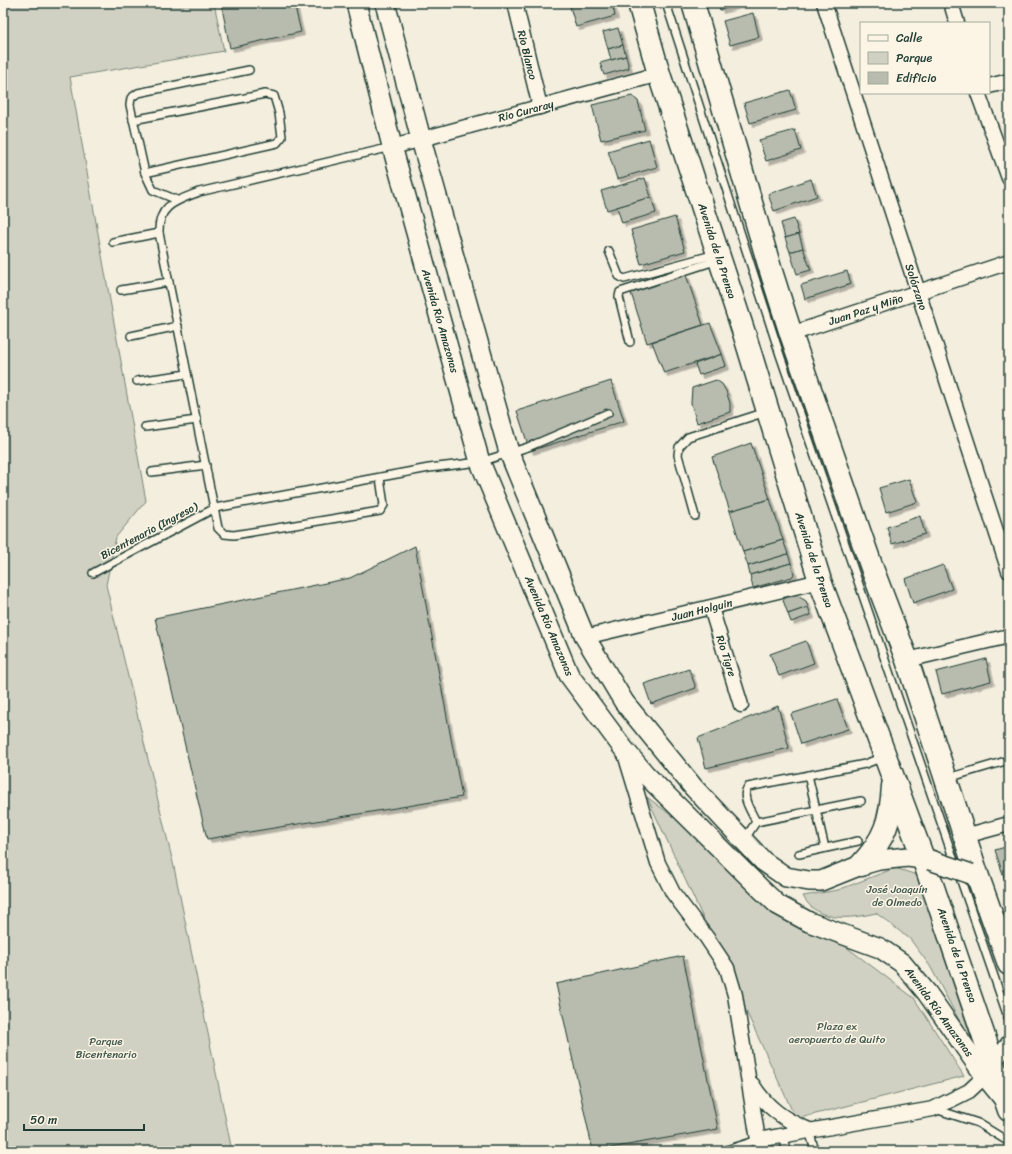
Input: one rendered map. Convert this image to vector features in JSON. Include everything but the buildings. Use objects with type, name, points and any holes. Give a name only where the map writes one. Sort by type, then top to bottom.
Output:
[{"type":"main road","name":"Avenida Río Amazonas","points":[[356,3],[393,147],[480,462],[569,675],[623,748],[645,774],[740,870],[778,904],[809,922],[880,948],[902,963],[927,993],[998,1058]]},
{"type":"main road","points":[[385,3],[509,452],[585,637],[634,714],[694,788],[763,861],[775,871],[795,880],[821,881],[861,865],[891,859],[926,859],[974,876]]},
{"type":"main road","name":"Avenida de la Prensa","points":[[639,3],[659,74],[719,256],[820,581],[894,780],[926,859],[998,1058],[1008,1106]]},
{"type":"main road","points":[[693,3],[770,268],[791,334],[873,571],[907,660],[965,836],[974,876],[1009,964]]},
{"type":"main road","points":[[861,865],[874,851],[887,828],[894,780]]},
{"type":"street","name":"Rio Blanco","points":[[515,3],[540,107]]},
{"type":"street","name":"Solórzano","points":[[824,3],[1009,571]]},
{"type":"street","points":[[951,3],[957,22]]},
{"type":"street","name":"Rio Curaray","points":[[393,147],[659,74]]},
{"type":"street","points":[[990,86],[1009,81]]},
{"type":"street","points":[[978,94],[1009,178]]},
{"type":"street","name":"Juan Paz y Miño","points":[[791,334],[1009,262]]},
{"type":"street","name":"Juan Holguin","points":[[585,637],[820,581]]},
{"type":"street","name":"Rio Tigre","points":[[711,608],[742,705]]},
{"type":"street","points":[[907,660],[1009,636]]},
{"type":"street","points":[[623,748],[658,863],[673,892],[727,968],[735,995],[759,1146],[782,1136],[809,1130],[933,1109],[969,1091],[998,1058]]},
{"type":"street","points":[[965,836],[1009,824]]},
{"type":"street","points":[[749,1080],[760,1098],[767,1106],[794,1124],[809,1130]]},
{"type":"lane","points":[[666,3],[780,355],[1009,1020]]},
{"type":"lane","points":[[177,200],[153,190],[145,172],[130,105],[131,98],[138,93],[249,70]]},
{"type":"lane","points":[[133,120],[265,94],[274,96],[279,112],[282,137],[277,143],[145,172]]},
{"type":"lane","points":[[380,478],[384,506],[380,511],[234,535],[224,534],[218,528],[159,233],[159,222],[163,212],[177,200],[198,192],[393,147]]},
{"type":"lane","points":[[113,242],[159,233]]},
{"type":"lane","points":[[609,251],[619,276],[624,279],[719,256]]},
{"type":"lane","points":[[630,342],[619,297],[620,292],[719,256]]},
{"type":"lane","points":[[121,290],[169,282]]},
{"type":"lane","points":[[131,336],[178,326]]},
{"type":"lane","points":[[137,382],[188,374]]},
{"type":"lane","points":[[695,516],[678,454],[683,440],[688,437],[768,412]]},
{"type":"lane","name":"Bicentenario (Ingreso)","points":[[93,573],[215,508],[430,468],[480,462],[528,447],[608,413]]},
{"type":"lane","points":[[145,427],[197,420]]},
{"type":"lane","points":[[152,472],[206,465]]},
{"type":"lane","points":[[756,822],[745,797],[745,790],[748,787],[865,764],[885,756]]},
{"type":"lane","points":[[946,778],[1009,760]]},
{"type":"lane","points":[[808,775],[825,848]]},
{"type":"lane","points":[[744,840],[756,822],[861,801]]},
{"type":"lane","points":[[799,854],[858,841]]},
{"type":"lane","points":[[933,1109],[978,1123],[1009,1142]]},
{"type":"lane","points":[[809,1130],[815,1151]]},
{"type":"lane","points":[[782,1136],[786,1151]]},
{"type":"lane","points":[[723,1151],[759,1146]]},
{"type":"green space","name":"Parque Bicentenario","points":[[3,3],[214,3],[224,51],[70,77],[146,501],[116,537],[106,585],[174,867],[232,1151],[3,1151]]},
{"type":"green space","name":"Plaza ex aeropuerto de Quito","points":[[647,797],[914,998],[964,1076],[796,1119]]},
{"type":"green space","name":"José Joaquín de Olmedo","points":[[895,868],[917,875],[976,1052],[930,966],[910,939],[876,913],[856,917],[835,917],[825,915],[809,905],[803,896],[838,890]]}]
